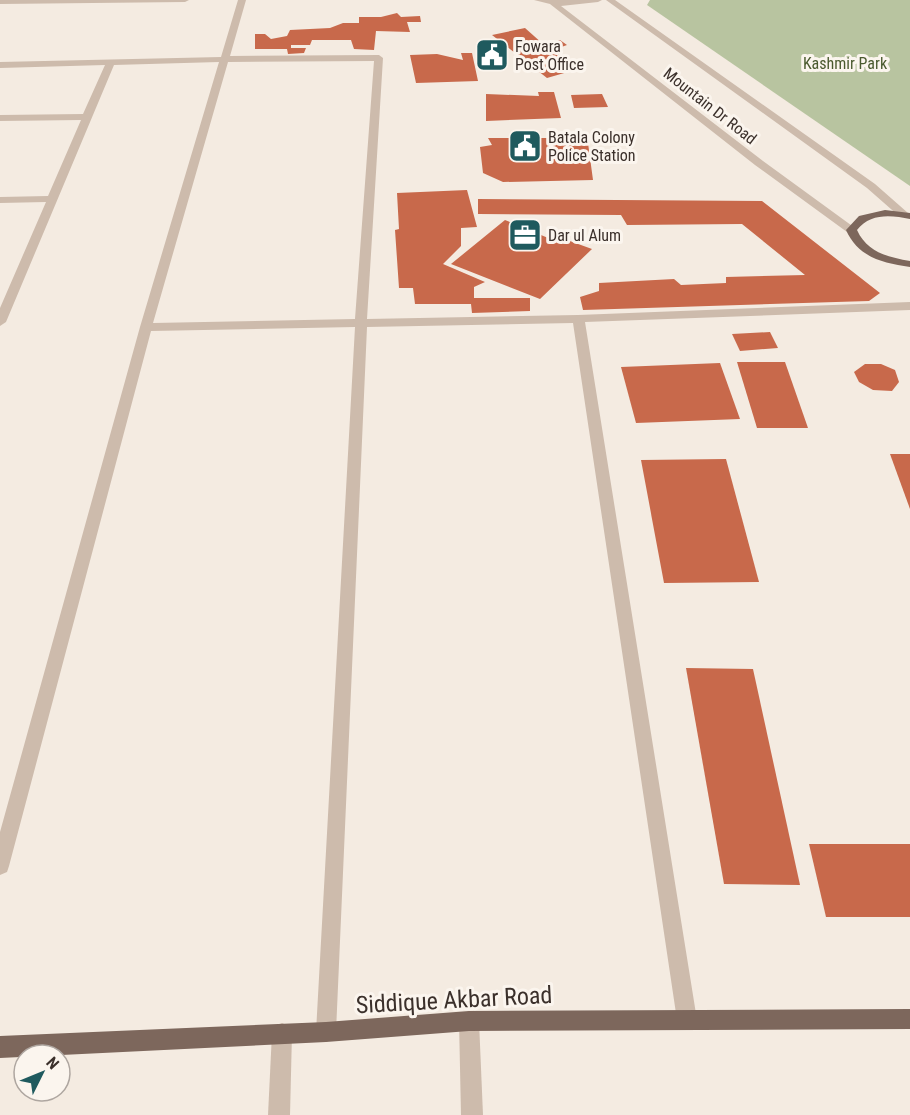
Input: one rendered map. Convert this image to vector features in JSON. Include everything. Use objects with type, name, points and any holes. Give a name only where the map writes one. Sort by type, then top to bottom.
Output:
[{"type":"main road","points":[[907,216],[885,213],[869,216],[857,221],[851,230],[855,242],[869,254],[890,262],[910,264]]},
{"type":"main road","name":"Siddique Akbar Road","points":[[0,1047],[326,1032],[469,1021],[910,1019]]},
{"type":"street","points":[[0,2],[185,0]]},
{"type":"street","points":[[0,866],[146,327],[242,0]]},
{"type":"street","points":[[538,0],[553,3],[583,3],[598,0]]},
{"type":"street","name":"Mountain Dr Road","points":[[610,0],[871,186],[907,216]]},
{"type":"street","name":"Mountain Dr Road","points":[[553,3],[750,156],[851,230]]},
{"type":"street","points":[[0,65],[226,59],[379,58],[361,323],[326,1032]]},
{"type":"street","points":[[0,322],[110,63]]},
{"type":"street","points":[[0,118],[87,117]]},
{"type":"street","points":[[0,200],[53,199]]},
{"type":"street","points":[[146,327],[578,319],[910,306]]},
{"type":"street","points":[[578,319],[687,1020]]},
{"type":"street","points":[[469,1021],[472,1115]]},
{"type":"street","points":[[279,1115],[282,1033]]},
{"type":"green space","name":"Kashmir Park","points":[[650,0],[910,0],[910,186],[647,5]]},
{"type":"building","points":[[397,13],[401,17],[420,16],[421,22],[407,22],[410,32],[376,31],[374,50],[354,49],[351,40],[312,40],[310,45],[291,45],[291,48],[306,48],[304,53],[288,54],[287,49],[255,49],[255,34],[265,34],[271,39],[287,36],[290,30],[330,28],[343,23],[359,23],[359,17],[381,17]]},
{"type":"building","points":[[525,28],[543,44],[560,40],[567,45],[553,50],[578,69],[547,78],[492,35]]},
{"type":"building","points":[[461,53],[472,53],[478,81],[416,83],[410,55],[437,54],[463,60]]},
{"type":"building","points":[[538,92],[554,92],[561,118],[486,121],[486,94],[539,96]]},
{"type":"building","points":[[602,94],[608,107],[574,108],[571,95]]},
{"type":"building","points":[[488,138],[576,138],[588,143],[593,180],[503,182],[483,173],[480,147],[492,145]]},
{"type":"building","points":[[467,190],[477,227],[461,228],[461,246],[443,264],[485,282],[474,287],[474,298],[530,298],[530,311],[472,313],[471,304],[415,304],[413,288],[399,288],[395,230],[399,229],[397,193]]},
{"type":"building","points":[[478,199],[762,201],[880,293],[869,301],[583,310],[580,297],[599,291],[599,283],[674,279],[681,285],[726,283],[726,277],[805,275],[742,224],[627,225],[621,215],[478,214]]},
{"type":"building","points":[[505,220],[553,240],[556,236],[592,249],[540,299],[451,264]]},
{"type":"building","points":[[770,332],[778,348],[740,351],[732,334]]},
{"type":"building","points":[[737,362],[785,362],[808,428],[757,428]]},
{"type":"building","points":[[720,363],[740,419],[636,423],[621,367]]},
{"type":"building","points":[[865,364],[881,364],[895,370],[899,382],[892,391],[873,390],[859,382],[854,372]]},
{"type":"building","points":[[890,454],[910,454],[910,509]]},
{"type":"building","points":[[726,459],[759,582],[664,583],[641,460]]},
{"type":"building","points":[[686,668],[753,669],[800,885],[724,884]]},
{"type":"building","points":[[809,844],[910,844],[910,917],[826,917]]},
{"type":"place","name":"Fowara Post Office","points":[[492,55]]},
{"type":"place","name":"Batala Colony Police Station","points":[[525,146]]},
{"type":"place","name":"Dar ul Alum","points":[[525,235]]}]
